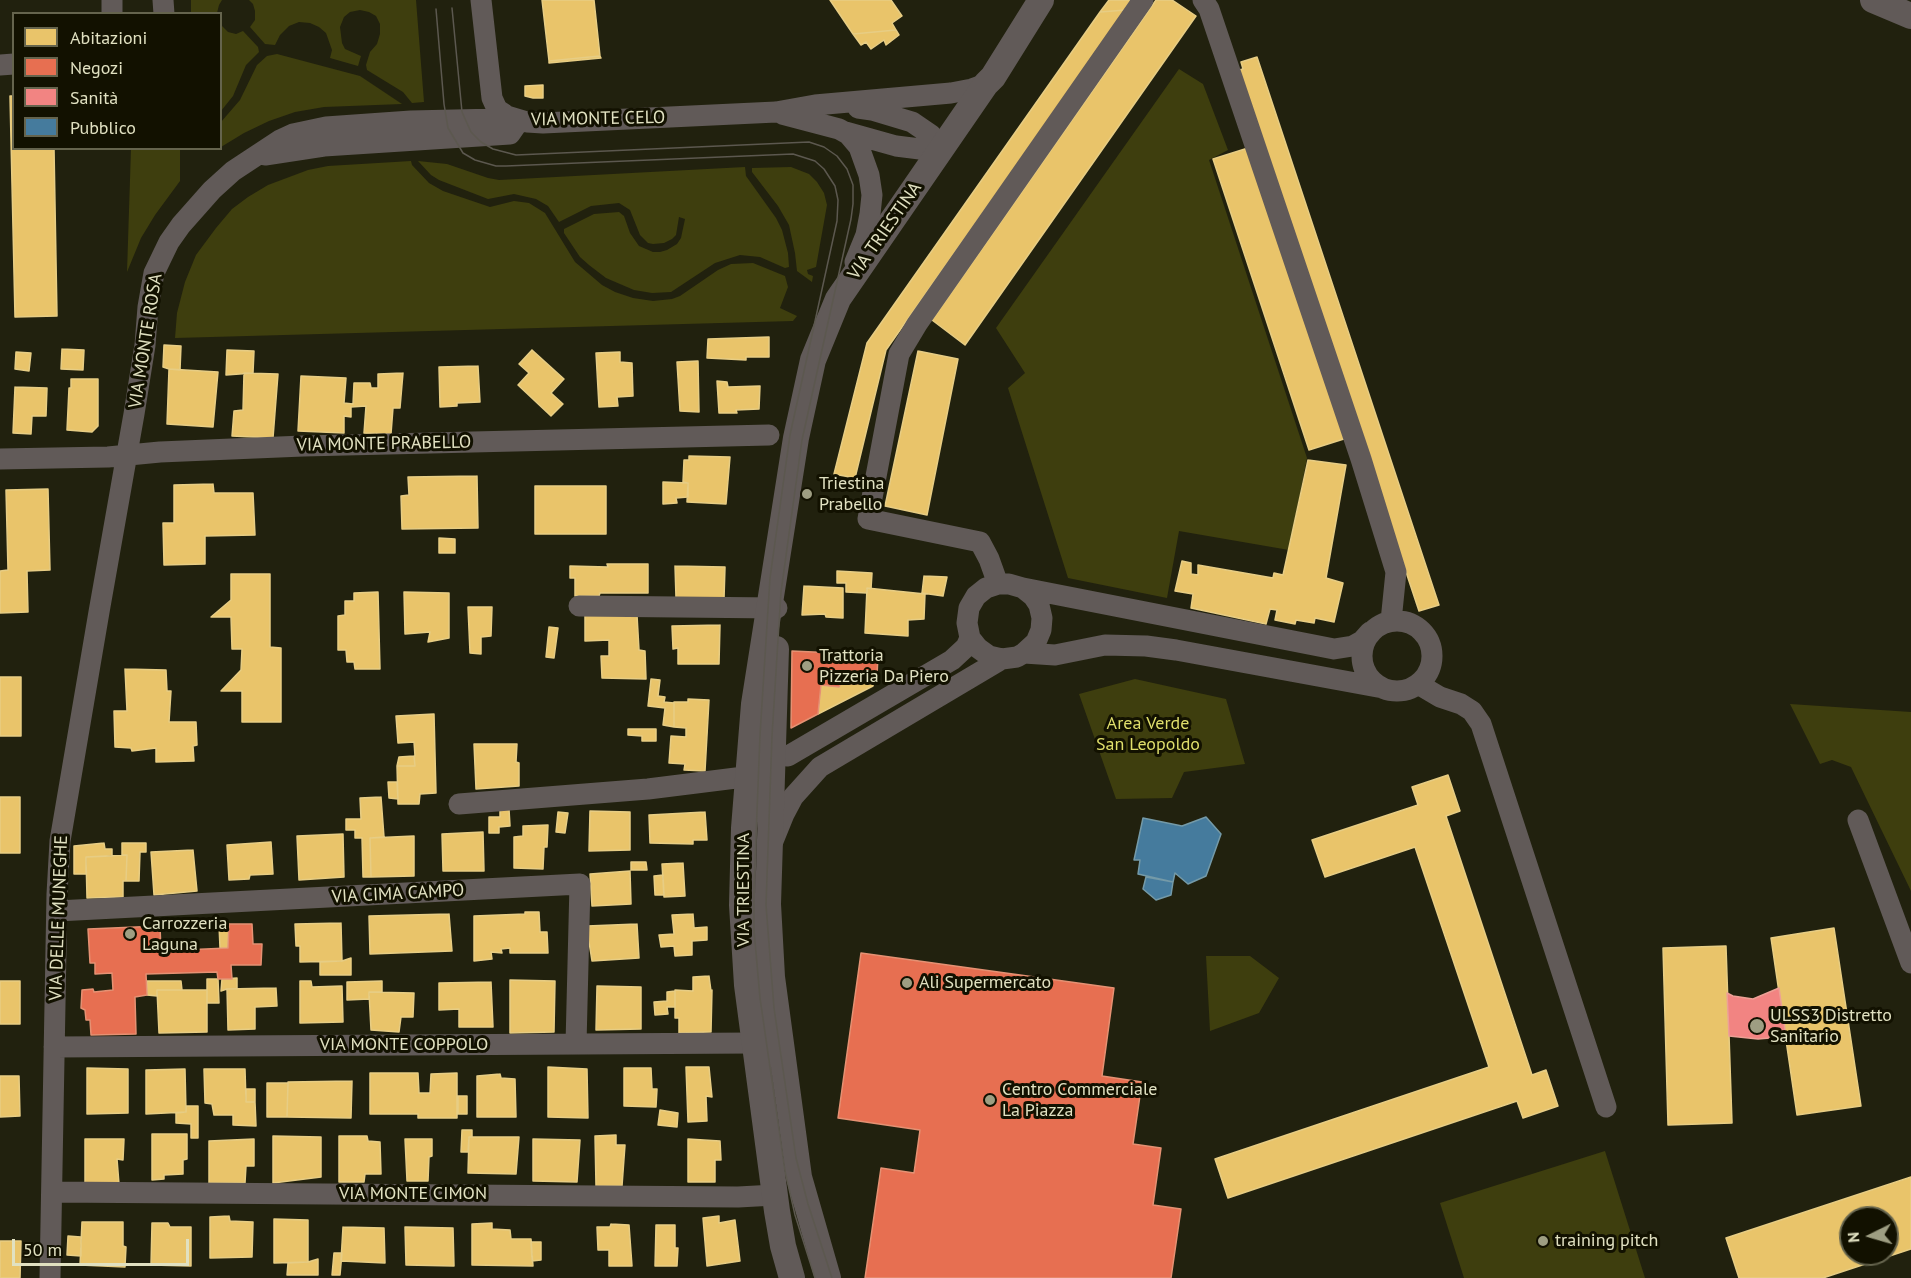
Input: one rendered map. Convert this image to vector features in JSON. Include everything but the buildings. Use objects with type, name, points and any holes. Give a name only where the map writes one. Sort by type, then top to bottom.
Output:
[{"type":"street","points":[[481,0],[490,90],[497,109],[511,117]]},
{"type":"street","points":[[992,75],[1041,0]]},
{"type":"street","name":"VIA TRIESTINA","points":[[792,1278],[783,1246],[754,1043],[747,985],[742,905],[747,777],[753,713],[759,662],[772,608],[796,438],[810,372],[838,300],[992,75],[1028,48],[1060,0]]},
{"type":"street","points":[[998,584],[980,542],[868,519],[899,354],[917,324],[1143,0]]},
{"type":"street","points":[[1203,0],[1209,9],[1361,459],[1396,572],[1391,621]]},
{"type":"street","points":[[1873,0],[1911,16]]},
{"type":"street","name":"VIA MONTE CELO","points":[[511,117],[543,123],[776,112],[951,93],[972,89],[992,75]]},
{"type":"street","name":"VIA MONTE CELO","points":[[824,105],[872,110],[912,122],[931,135],[942,149]]},
{"type":"street","name":"VIA MONTE CELO","points":[[776,112],[896,146],[942,149]]},
{"type":"street","name":"VIA MONTE ROSA","points":[[127,456],[154,273],[169,242],[181,225],[233,171],[255,157],[324,146],[510,134],[511,117]]},
{"type":"street","name":"VIA MONTE CELO","points":[[838,300],[866,235],[872,195],[869,175],[859,147],[852,138],[839,129]]},
{"type":"street","name":"VIA MONTE PRABELLO","points":[[0,459],[127,456],[160,452],[303,446],[769,435]]},
{"type":"street","name":"VIA DELLE MUNEGHE","points":[[50,1278],[57,872],[60,841],[127,456]]},
{"type":"street","points":[[1023,588],[1033,596],[1042,618],[1041,630],[1036,642],[1017,657],[1002,659],[989,656],[970,638],[967,623],[969,608],[976,596],[986,588],[998,584],[1009,584],[1334,649],[1353,646],[1380,625],[1391,621],[1401,621],[1423,632],[1429,641],[1432,653],[1431,664],[1426,675],[1418,684],[1408,689],[1394,691],[1187,651],[1146,646],[1105,645],[1055,655],[1024,653]]},
{"type":"street","points":[[579,606],[772,608]]},
{"type":"street","name":"VIA TRIESTINA","points":[[772,608],[778,758],[769,853],[768,904],[772,983],[799,1177],[828,1278]]},
{"type":"street","points":[[1370,633],[1364,643],[1363,664],[1372,681],[1383,688]]},
{"type":"street","points":[[459,804],[648,789],[747,777],[778,758],[826,735],[952,660],[966,646],[970,638]]},
{"type":"street","points":[[778,758],[782,778],[794,780],[802,778],[1002,659]]},
{"type":"street","points":[[759,662],[764,696],[761,741],[763,750],[778,758]]},
{"type":"street","points":[[1418,684],[1472,711],[1481,724],[1606,1107]]},
{"type":"street","points":[[769,853],[784,813],[793,797],[820,767]]},
{"type":"street","points":[[1858,820],[1911,963]]},
{"type":"street","name":"VIA CIMA CAMPO","points":[[57,911],[580,884],[576,1044]]},
{"type":"street","name":"VIA MONTE COPPOLO","points":[[54,1047],[754,1043]]},
{"type":"street","name":"VIA MONTE CIMON","points":[[52,1192],[738,1197],[775,1195]]},
{"type":"green space","points":[[191,0],[222,0],[217,12],[191,12]]},
{"type":"green space","points":[[249,0],[416,0],[424,102],[412,103],[403,92],[367,70],[366,65],[370,52],[377,44],[380,34],[380,24],[376,16],[360,10],[350,12],[344,17],[340,27],[345,49],[361,56],[358,66],[330,58],[332,50],[326,33],[310,23],[299,22],[289,26],[280,35],[275,45],[265,44],[250,27],[255,20],[255,11]]},
{"type":"green space","points":[[222,26],[228,32],[236,34],[243,31],[258,47],[259,52],[246,65],[233,96],[222,110]]},
{"type":"green space","points":[[277,54],[360,76],[402,104],[324,107],[295,112],[269,121],[222,146],[222,121],[240,100],[257,65],[267,56]]},
{"type":"green space","points":[[1179,69],[1203,84],[1228,150],[1209,160],[1307,458],[1289,550],[1179,531],[1167,598],[1068,578],[1008,388],[1025,373],[996,328]]},
{"type":"green space","points":[[131,150],[180,150],[180,181],[141,238],[127,272]]},
{"type":"green space","points":[[411,161],[429,183],[443,191],[490,207],[514,201],[529,203],[545,213],[575,262],[602,285],[615,292],[653,301],[672,299],[731,264],[753,263],[785,276],[788,287],[780,308],[797,316],[793,321],[175,338],[177,313],[185,282],[196,255],[232,209],[248,197],[268,185],[308,170],[328,166]]},
{"type":"green space","points":[[418,161],[447,164],[499,180],[745,167],[746,176],[782,230],[789,267],[785,268],[760,257],[740,255],[715,263],[671,292],[652,293],[634,290],[606,278],[589,265],[580,257],[564,233],[564,229],[594,214],[619,212],[624,216],[630,233],[639,246],[653,252],[660,252],[677,244],[681,238],[685,219],[679,217],[676,235],[672,239],[664,243],[648,243],[640,235],[630,210],[619,203],[591,206],[559,222],[548,206],[536,199],[514,194],[488,199],[439,180]]},
{"type":"green space","points":[[791,167],[809,174],[817,182],[824,193],[827,205],[816,267],[807,270],[808,274],[813,276],[812,282],[797,271],[789,225],[778,206],[752,172],[752,168]]},
{"type":"green space","name":"Area Verde San Leopoldo","points":[[1135,679],[1226,699],[1245,764],[1184,772],[1172,798],[1116,799],[1079,694]]},
{"type":"green space","points":[[1790,704],[1911,712],[1911,891],[1851,767],[1832,760],[1820,764]]},
{"type":"green space","points":[[1206,956],[1250,956],[1279,978],[1259,1013],[1210,1031]]},
{"type":"green space","name":"training pitch","points":[[1605,1151],[1645,1278],[1464,1278],[1440,1203]]},
{"type":"tram line","points":[[452,8],[462,112],[471,132],[493,149],[516,155],[809,142],[824,147],[837,156],[847,169],[853,185],[851,219],[802,440],[781,592],[772,736],[766,905],[774,1008],[796,1158],[832,1278]]},
{"type":"tram line","points":[[436,9],[448,128],[463,153],[475,160],[496,166],[506,166],[793,154],[815,161],[824,169],[835,186],[838,200],[837,221],[790,435],[770,578],[760,735],[754,888],[754,930],[760,998],[785,1171],[795,1215],[815,1278]]},
{"type":"place","name":"Triestina Prabello","points":[[807,494]]},
{"type":"place","name":"Trattoria Pizzeria Da Piero","points":[[807,666]]},
{"type":"place","name":"Carrozzeria Laguna","points":[[130,934]]},
{"type":"place","name":"Ali Supermercato","points":[[907,983]]},
{"type":"place","name":"ULSS3 Distretto Sanitario","points":[[1757,1026]]},
{"type":"place","name":"Centro Commerciale La Piazza","points":[[990,1100]]},
{"type":"place","name":"training pitch","points":[[1543,1241]]}]
